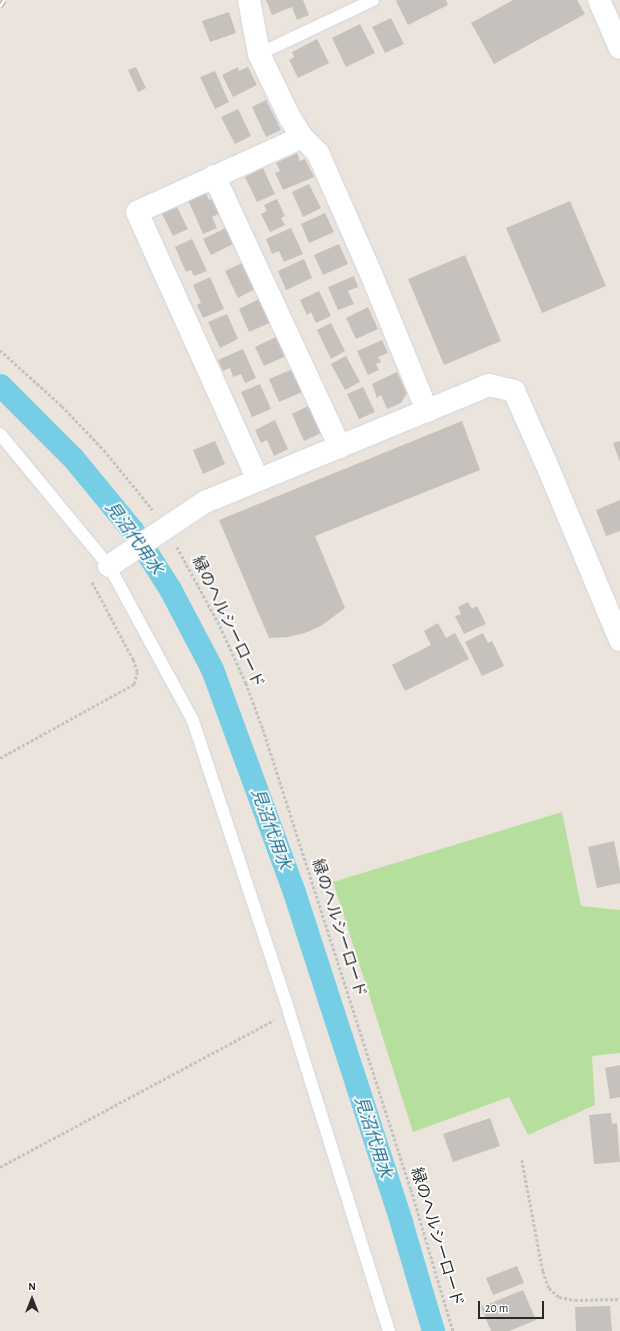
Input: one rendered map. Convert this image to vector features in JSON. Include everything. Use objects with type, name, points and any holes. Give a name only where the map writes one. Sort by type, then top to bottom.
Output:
[{"type":"street","points":[[249,0],[259,54],[302,137],[318,153],[372,276],[427,411]]},
{"type":"street","points":[[599,0],[620,48]]},
{"type":"street","points":[[258,480],[137,212],[302,137]]},
{"type":"street","points":[[214,176],[340,447]]},
{"type":"street","points":[[109,566],[132,549],[205,502],[489,386],[514,391],[546,463],[620,640]]},
{"type":"lane","points":[[259,54],[373,0]]},
{"type":"lane","points":[[0,434],[109,566],[193,721],[289,1012],[388,1331]]},
{"type":"path","name":"緑のヘルシーロード","points":[[0,350],[62,406],[104,450],[164,529],[220,626],[246,683],[263,729],[338,967],[411,1189],[453,1331]]},
{"type":"path","points":[[0,758],[134,684],[137,672],[132,660],[87,573],[109,566]]},
{"type":"path","points":[[0,1167],[289,1012]]},
{"type":"path","points":[[522,1160],[543,1271],[548,1288],[559,1297],[575,1300],[620,1299]]},
{"type":"green space","points":[[562,812],[581,906],[620,910],[620,1053],[592,1056],[595,1105],[528,1135],[509,1097],[413,1132],[333,882]]},
{"type":"building","points":[[266,0],[303,0],[309,15],[297,20],[292,7],[272,15]]},
{"type":"building","points":[[446,0],[448,5],[408,25],[396,1]]},
{"type":"building","points":[[513,0],[577,0],[585,14],[494,64],[471,23]]},
{"type":"building","points":[[229,12],[236,33],[210,42],[202,21]]},
{"type":"building","points":[[391,18],[404,44],[385,53],[372,27]]},
{"type":"building","points":[[360,24],[375,53],[346,67],[332,38]]},
{"type":"building","points":[[317,39],[329,63],[298,78],[289,60],[294,57],[292,52]]},
{"type":"building","points":[[136,67],[146,88],[138,92],[128,70]]},
{"type":"building","points":[[238,67],[239,71],[248,67],[257,85],[233,97],[222,75]]},
{"type":"building","points":[[215,71],[229,102],[215,109],[200,77]]},
{"type":"building","points":[[266,100],[281,130],[266,137],[252,107]]},
{"type":"building","points":[[238,109],[251,136],[235,144],[221,117]]},
{"type":"building","points":[[297,153],[300,161],[305,159],[314,177],[283,190],[275,173],[280,171],[276,163]]},
{"type":"building","points":[[263,168],[275,194],[257,202],[245,177]]},
{"type":"building","points":[[309,184],[321,208],[303,217],[292,192]]},
{"type":"building","points":[[205,192],[209,200],[213,198],[220,213],[212,217],[217,228],[203,234],[188,200]]},
{"type":"building","points":[[277,199],[285,216],[281,218],[285,225],[270,232],[261,214],[267,211],[264,205]]},
{"type":"building","points":[[570,201],[606,286],[542,313],[506,228]]},
{"type":"building","points":[[177,207],[188,229],[173,236],[162,214]]},
{"type":"building","points":[[325,213],[334,232],[309,243],[301,224]]},
{"type":"building","points":[[228,227],[235,243],[211,255],[203,239]]},
{"type":"building","points":[[291,228],[303,254],[284,262],[279,251],[272,254],[266,239]]},
{"type":"building","points":[[192,239],[207,271],[194,276],[191,270],[186,272],[175,247]]},
{"type":"building","points":[[339,244],[348,264],[323,275],[314,255]]},
{"type":"building","points":[[465,255],[501,341],[444,365],[408,279]]},
{"type":"building","points":[[304,259],[312,278],[286,290],[278,271]]},
{"type":"building","points":[[242,263],[255,289],[238,298],[225,271]]},
{"type":"building","points":[[354,276],[358,287],[348,291],[354,304],[338,310],[328,287]]},
{"type":"building","points":[[210,277],[224,309],[203,318],[197,305],[201,303],[193,285]]},
{"type":"building","points":[[319,291],[331,316],[316,323],[311,312],[307,315],[300,300]]},
{"type":"building","points":[[261,298],[272,322],[249,332],[239,309]]},
{"type":"building","points":[[368,307],[378,329],[356,339],[346,318]]},
{"type":"building","points":[[227,314],[238,339],[220,348],[208,322]]},
{"type":"building","points":[[331,323],[345,351],[331,359],[317,330]]},
{"type":"building","points":[[276,337],[286,356],[264,366],[255,347]]},
{"type":"building","points":[[382,340],[388,353],[378,357],[381,362],[376,364],[379,370],[368,375],[357,351]]},
{"type":"building","points":[[243,349],[256,378],[245,383],[241,374],[233,377],[230,368],[223,371],[218,360]]},
{"type":"building","points":[[346,356],[360,382],[345,390],[331,364]]},
{"type":"building","points":[[293,369],[302,392],[279,402],[269,379]]},
{"type":"building","points":[[397,372],[407,393],[401,403],[387,409],[381,395],[377,398],[372,384]]},
{"type":"building","points":[[260,384],[271,409],[252,417],[241,392]]},
{"type":"building","points":[[363,387],[375,412],[359,419],[347,394]]},
{"type":"building","points":[[310,405],[323,432],[304,441],[292,414]]},
{"type":"building","points":[[275,420],[288,449],[274,456],[267,440],[261,443],[255,430]]},
{"type":"building","points":[[462,421],[480,470],[315,536],[345,608],[321,626],[305,633],[288,637],[269,638],[219,520]]},
{"type":"building","points":[[215,441],[225,464],[203,474],[193,450]]},
{"type":"building","points":[[620,441],[620,462],[613,443]]},
{"type":"building","points":[[620,500],[620,531],[606,536],[596,510]]},
{"type":"building","points":[[468,602],[472,609],[477,606],[486,624],[464,634],[455,616],[461,614],[458,607]]},
{"type":"building","points":[[438,623],[446,638],[455,633],[469,659],[405,691],[392,665],[431,645],[424,631]]},
{"type":"building","points":[[483,633],[488,643],[492,641],[504,666],[482,676],[465,642]]},
{"type":"building","points":[[614,841],[620,871],[620,883],[597,888],[588,847]]},
{"type":"building","points":[[620,1065],[620,1097],[610,1099],[605,1068]]},
{"type":"building","points":[[611,1113],[612,1124],[617,1123],[620,1162],[594,1164],[589,1115]]},
{"type":"building","points":[[490,1118],[500,1146],[453,1162],[443,1134]]},
{"type":"building","points":[[517,1266],[524,1283],[493,1295],[486,1278]]},
{"type":"building","points":[[523,1290],[536,1320],[509,1331],[491,1331],[481,1307]]},
{"type":"building","points":[[610,1306],[612,1331],[576,1331],[575,1307]]},
{"type":"waterway","name":"見沼代用水","points":[[0,385],[73,458],[133,531],[170,589],[212,669],[294,892],[401,1222],[433,1331]]},
{"type":"railway","points":[[0,6],[4,0]]}]
